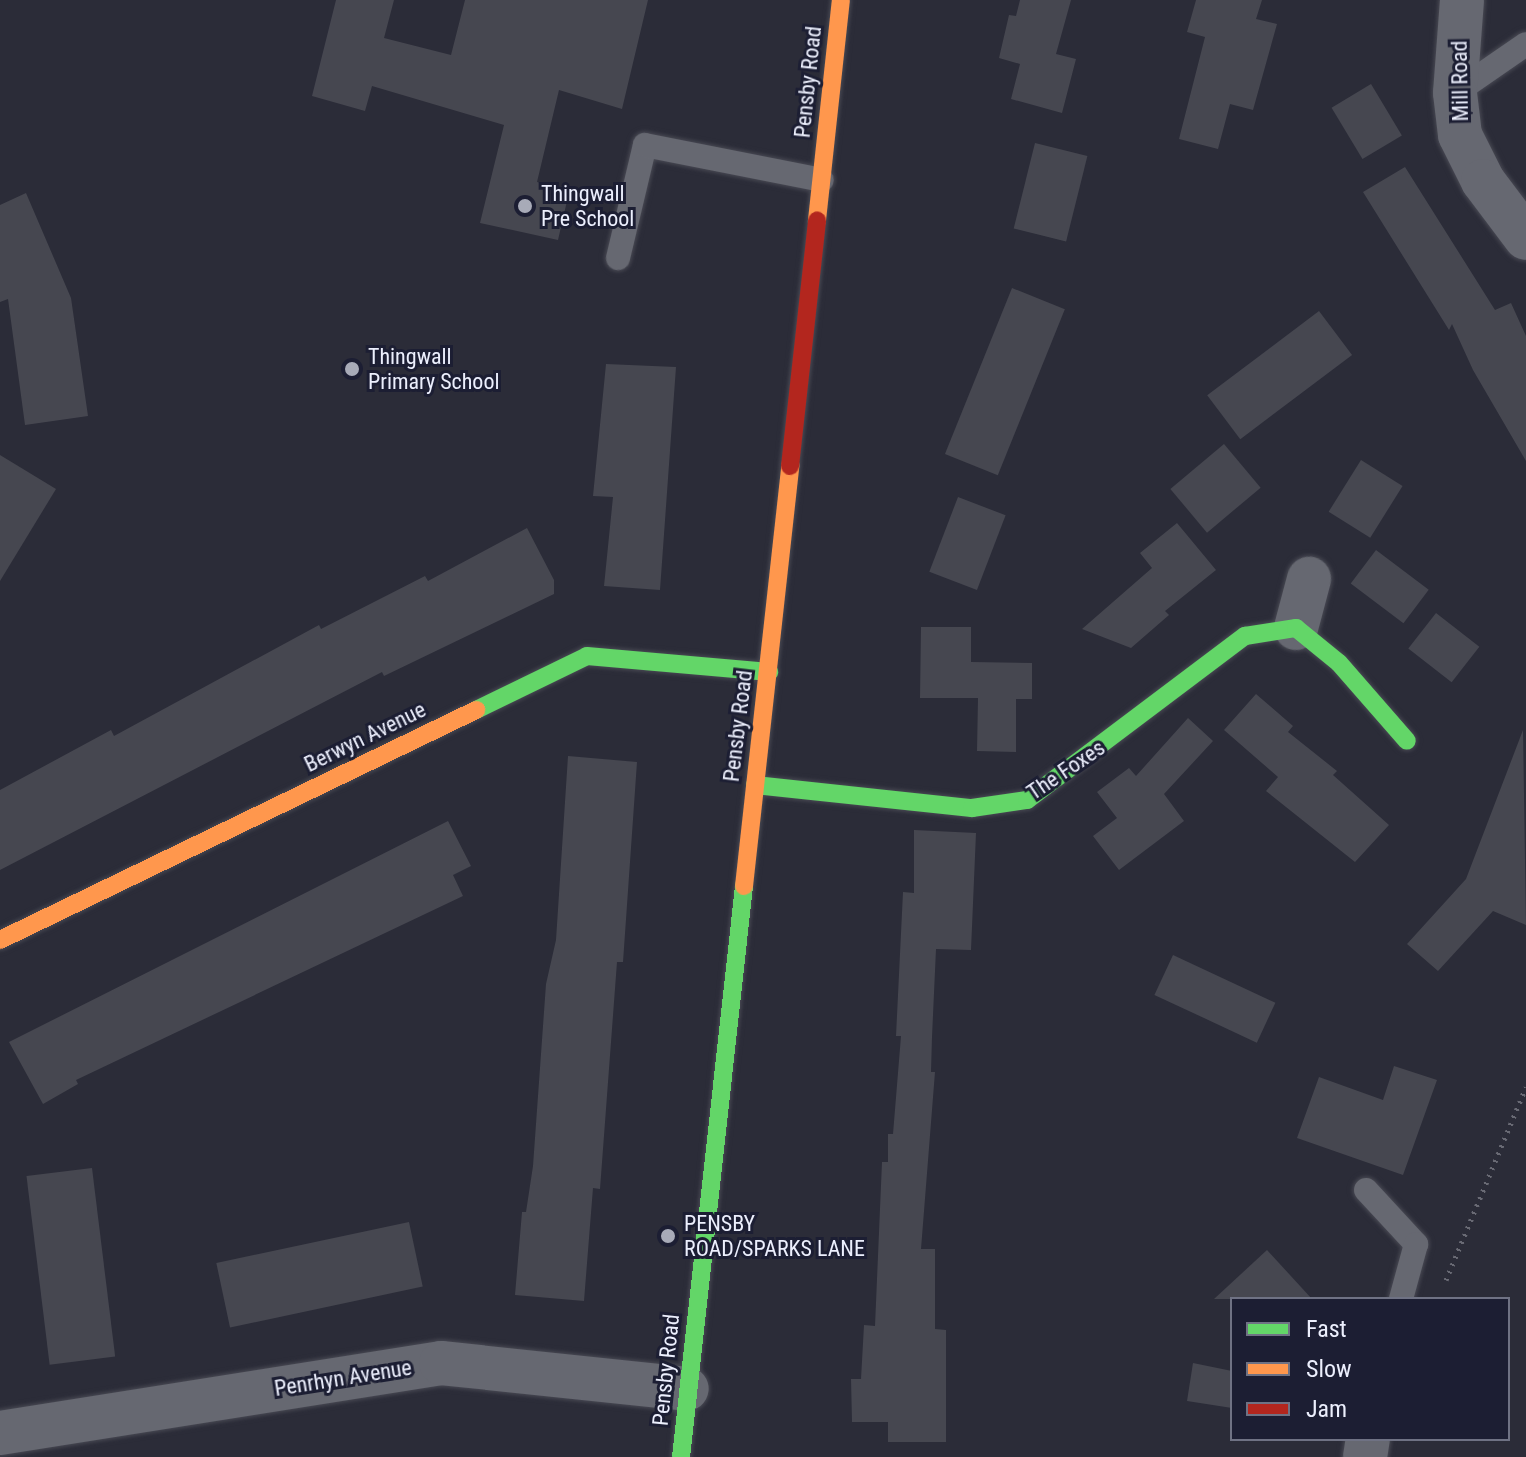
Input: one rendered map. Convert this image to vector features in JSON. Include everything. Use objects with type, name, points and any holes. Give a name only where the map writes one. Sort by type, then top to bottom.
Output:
[{"type":"street","name":"Pensby Road","points":[[681,1457],[841,0]]},
{"type":"street","name":"Mill Road","points":[[1462,0],[1455,93],[1460,135],[1483,181],[1526,238]]},
{"type":"street","points":[[1309,579],[1296,628],[1339,663],[1407,741]]},
{"type":"street","name":"The Foxes","points":[[755,785],[972,808],[1027,800],[1245,636],[1296,628]]},
{"type":"street","name":"Berwyn Avenue","points":[[0,940],[587,656],[769,672]]},
{"type":"street","name":"Penrhyn Avenue","points":[[0,1433],[441,1363],[687,1389]]},
{"type":"lane","points":[[1455,93],[1526,44]]},
{"type":"lane","points":[[618,258],[645,145],[822,180]]},
{"type":"lane","points":[[1366,1190],[1416,1244],[1402,1297]]},
{"type":"path","points":[[1444,1285],[1526,1087]]},
{"type":"building","points":[[336,0],[394,0],[384,38],[451,55],[465,0],[648,0],[622,109],[559,90],[537,182],[570,188],[558,240],[480,223],[504,125],[372,86],[365,111],[312,96]]},
{"type":"building","points":[[1020,0],[1071,0],[1056,54],[1076,59],[1062,113],[1011,99],[1020,64],[999,58],[1009,15],[1016,16]]},
{"type":"building","points":[[1196,0],[1262,0],[1256,19],[1277,24],[1253,110],[1230,104],[1218,149],[1179,139],[1205,37],[1187,32]]},
{"type":"building","points":[[1371,84],[1402,135],[1362,159],[1332,108]]},
{"type":"building","points":[[1035,143],[1087,156],[1066,241],[1014,228]]},
{"type":"building","points":[[1405,167],[1495,310],[1511,303],[1526,336],[1526,461],[1473,370],[1452,324],[1449,330],[1363,192]]},
{"type":"building","points":[[26,193],[71,298],[88,416],[25,425],[8,299],[0,302],[0,205]]},
{"type":"building","points":[[1012,288],[1065,309],[998,475],[945,454]]},
{"type":"building","points":[[1319,311],[1352,355],[1240,439],[1207,395]]},
{"type":"building","points":[[606,364],[676,367],[660,590],[604,586],[613,497],[593,496]]},
{"type":"building","points":[[1224,444],[1261,488],[1207,533],[1170,489]]},
{"type":"building","points":[[0,455],[56,489],[0,581]]},
{"type":"building","points":[[1361,460],[1403,486],[1370,538],[1329,512]]},
{"type":"building","points":[[958,497],[1006,515],[977,590],[929,572]]},
{"type":"building","points":[[1177,523],[1216,570],[1165,611],[1169,615],[1131,648],[1082,629],[1152,568],[1140,553]]},
{"type":"building","points":[[527,528],[554,580],[554,594],[384,676],[382,672],[0,870],[0,790],[111,730],[114,736],[319,625],[321,629],[425,576],[428,581]]},
{"type":"building","points":[[1376,550],[1429,590],[1403,623],[1351,584]]},
{"type":"building","points":[[1436,613],[1479,647],[1452,682],[1408,648]]},
{"type":"building","points":[[921,627],[971,627],[971,662],[1032,663],[1032,699],[1016,699],[1016,752],[977,751],[978,698],[920,698]]},
{"type":"building","points":[[1256,694],[1293,726],[1288,732],[1337,771],[1333,775],[1389,825],[1355,862],[1266,791],[1278,777],[1224,730]]},
{"type":"building","points":[[1188,718],[1213,741],[1164,794],[1184,821],[1119,870],[1093,836],[1117,818],[1097,792],[1129,768],[1136,776]]},
{"type":"building","points":[[1523,730],[1526,925],[1493,911],[1438,971],[1407,944],[1466,879]]},
{"type":"building","points":[[568,756],[637,762],[623,962],[617,962],[600,1189],[593,1188],[584,1301],[515,1295],[522,1212],[526,1212],[533,1166],[546,984],[556,940]]},
{"type":"building","points":[[448,821],[471,866],[453,875],[463,896],[76,1080],[78,1084],[43,1104],[9,1042]]},
{"type":"building","points":[[914,830],[976,833],[971,950],[936,949],[931,1072],[935,1072],[921,1249],[935,1249],[935,1329],[946,1330],[946,1442],[888,1442],[888,1422],[852,1422],[851,1379],[861,1379],[864,1325],[875,1326],[882,1162],[888,1162],[888,1134],[893,1134],[901,1036],[896,1036],[903,892],[914,893]]},
{"type":"building","points":[[1173,955],[1275,1003],[1257,1043],[1154,995]]},
{"type":"building","points":[[1394,1066],[1437,1080],[1403,1175],[1297,1138],[1319,1077],[1383,1100]]},
{"type":"building","points":[[92,1168],[115,1357],[50,1365],[26,1176]]},
{"type":"building","points":[[409,1222],[423,1287],[230,1328],[216,1263]]},
{"type":"building","points":[[1267,1250],[1310,1297],[1230,1297],[1214,1299]]},
{"type":"building","points":[[1193,1363],[1230,1371],[1230,1408],[1187,1401]]},
{"type":"traffic: fast","points":[[755,785],[972,808],[1027,800],[1245,636],[1296,628],[1339,663],[1407,741]]},
{"type":"traffic: fast","points":[[476,710],[587,656],[769,672]]},
{"type":"traffic: fast","points":[[681,1457],[744,886]]},
{"type":"traffic: slow","points":[[817,220],[841,0]]},
{"type":"traffic: slow","points":[[744,886],[790,466]]},
{"type":"traffic: slow","points":[[0,940],[476,710]]},
{"type":"traffic: jam","points":[[790,466],[817,220]]},
{"type":"place","name":"Thingwall Pre School","points":[[525,206]]},
{"type":"place","name":"Thingwall Primary School","points":[[352,369]]},
{"type":"place","name":"PENSBY ROAD/SPARKS LANE","points":[[668,1236]]}]
